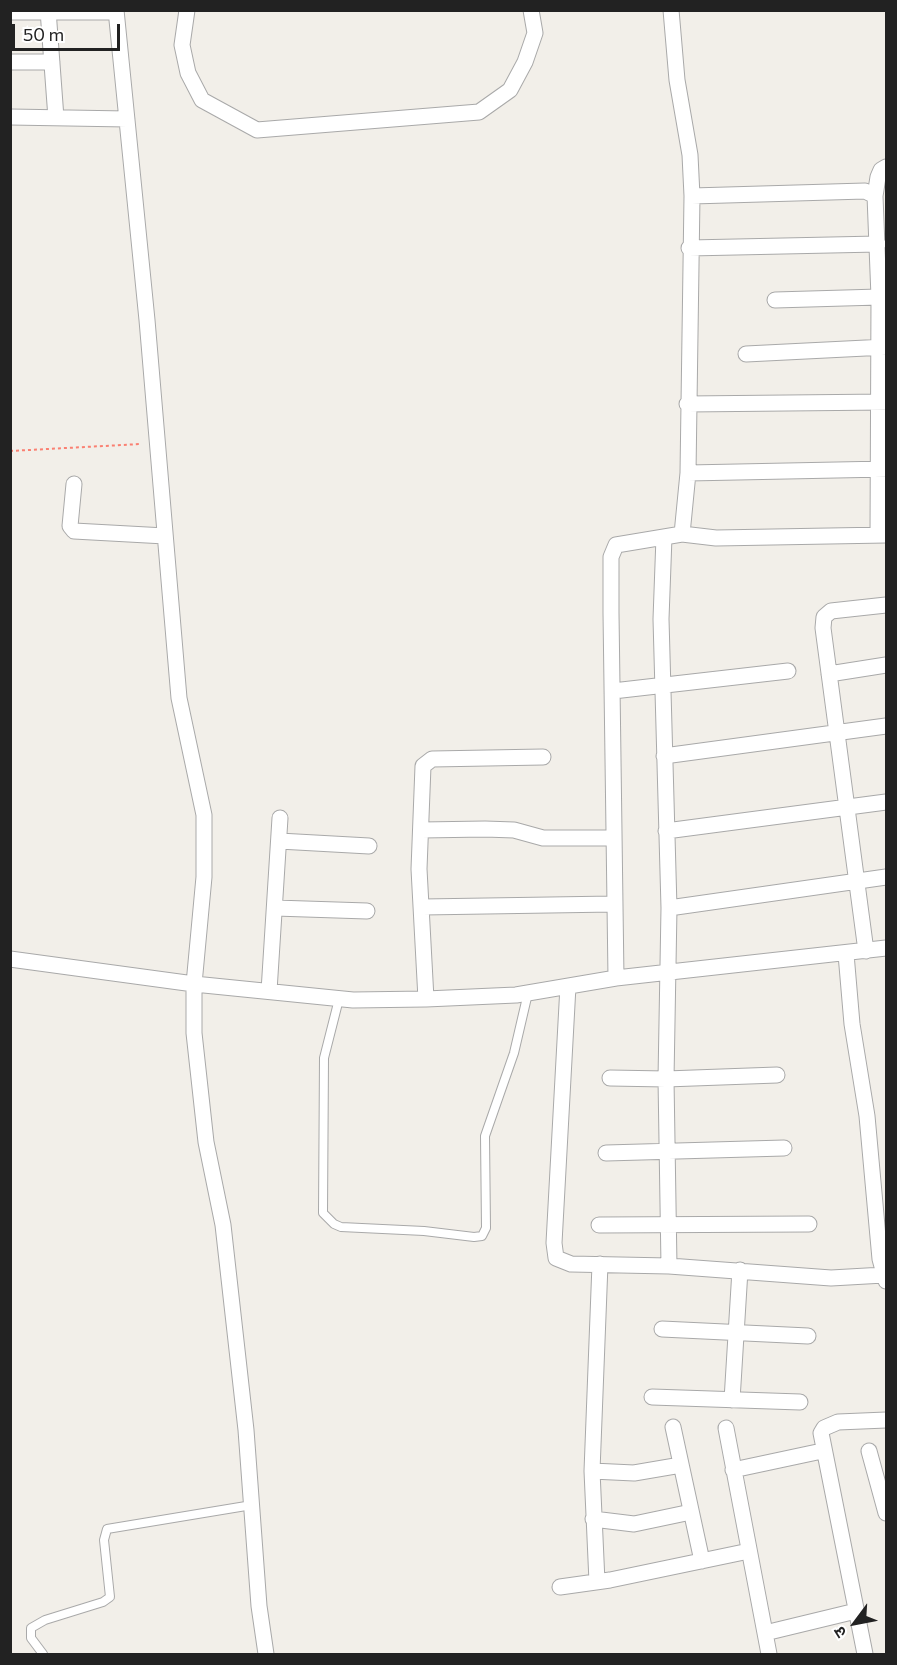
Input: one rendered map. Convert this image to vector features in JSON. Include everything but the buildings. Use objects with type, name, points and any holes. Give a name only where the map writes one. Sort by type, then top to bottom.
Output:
[{"type":"street","points":[[187,10],[182,45],[188,73],[202,100],[257,130],[479,112],[510,90],[525,62],[535,33],[531,10]]},
{"type":"street","points":[[670,10],[690,155],[692,196],[689,248],[688,473],[682,534]]},
{"type":"street","points":[[48,11],[56,118]]},
{"type":"street","points":[[10,12],[116,11],[179,698],[204,815],[202,913],[194,984],[194,1034],[200,1101],[224,1225],[254,1504],[259,1606],[266,1654]]},
{"type":"street","points":[[10,62],[52,62]]},
{"type":"street","points":[[10,117],[127,119]]},
{"type":"street","points":[[616,978],[613,904],[613,551],[616,545],[622,542],[682,534],[716,538],[882,535],[883,347],[879,297],[881,237],[875,196],[878,177],[881,170],[886,167]]},
{"type":"street","points":[[692,196],[865,191],[875,196]]},
{"type":"street","points":[[689,248],[881,237]]},
{"type":"street","points":[[775,300],[879,297]]},
{"type":"street","points":[[746,354],[883,347]]},
{"type":"street","points":[[687,404],[883,402]]},
{"type":"street","points":[[688,473],[883,469]]},
{"type":"street","points":[[74,484],[70,526],[74,531],[165,536]]},
{"type":"street","points":[[664,537],[662,685],[669,908],[666,973],[669,1266]]},
{"type":"street","points":[[866,951],[845,808],[824,617],[831,611],[886,605]]},
{"type":"street","points":[[829,674],[886,665]]},
{"type":"street","points":[[613,691],[788,671]]},
{"type":"street","points":[[664,756],[886,726]]},
{"type":"street","points":[[426,999],[423,907],[419,869],[423,766],[426,761],[477,757],[543,757]]},
{"type":"street","points":[[666,831],[886,801]]},
{"type":"street","points":[[269,992],[280,818]]},
{"type":"street","points":[[422,830],[514,830],[543,838],[613,838]]},
{"type":"street","points":[[279,841],[369,846]]},
{"type":"street","points":[[669,908],[886,877]]},
{"type":"street","points":[[423,907],[613,904]]},
{"type":"street","points":[[274,908],[367,911]]},
{"type":"street","points":[[10,959],[194,984],[339,999],[426,999],[528,993],[616,978],[886,948]]},
{"type":"street","points":[[568,986],[554,1252],[561,1262],[740,1270],[831,1278],[885,1278],[846,954]]},
{"type":"street","points":[[610,1078],[666,1080],[777,1075]]},
{"type":"street","points":[[606,1153],[784,1148]]},
{"type":"street","points":[[599,1225],[809,1224]]},
{"type":"street","points":[[597,1582],[592,1471],[600,1264]]},
{"type":"street","points":[[732,1400],[740,1270]]},
{"type":"street","points":[[662,1329],[808,1336]]},
{"type":"street","points":[[652,1397],[800,1402]]},
{"type":"street","points":[[865,1654],[822,1451],[821,1433],[830,1424],[886,1420]]},
{"type":"street","points":[[673,1427],[702,1561]]},
{"type":"street","points":[[726,1428],[769,1654]]},
{"type":"street","points":[[733,1470],[822,1451]]},
{"type":"street","points":[[869,1451],[886,1511]]},
{"type":"street","points":[[592,1471],[634,1473],[681,1465]]},
{"type":"street","points":[[593,1519],[634,1524],[691,1512]]},
{"type":"street","points":[[560,1587],[597,1582],[749,1551]]},
{"type":"street","points":[[765,1633],[856,1611]]},
{"type":"lane","points":[[339,999],[324,1058],[323,1213],[334,1224],[341,1227],[424,1231],[474,1238],[482,1236],[486,1228],[485,1136],[514,1053],[528,993]]},
{"type":"lane","points":[[43,1654],[31,1638],[31,1628],[45,1620],[103,1602],[110,1596],[104,1540],[107,1529],[254,1504]]},
{"type":"path","points":[[10,451],[156,443]]}]
